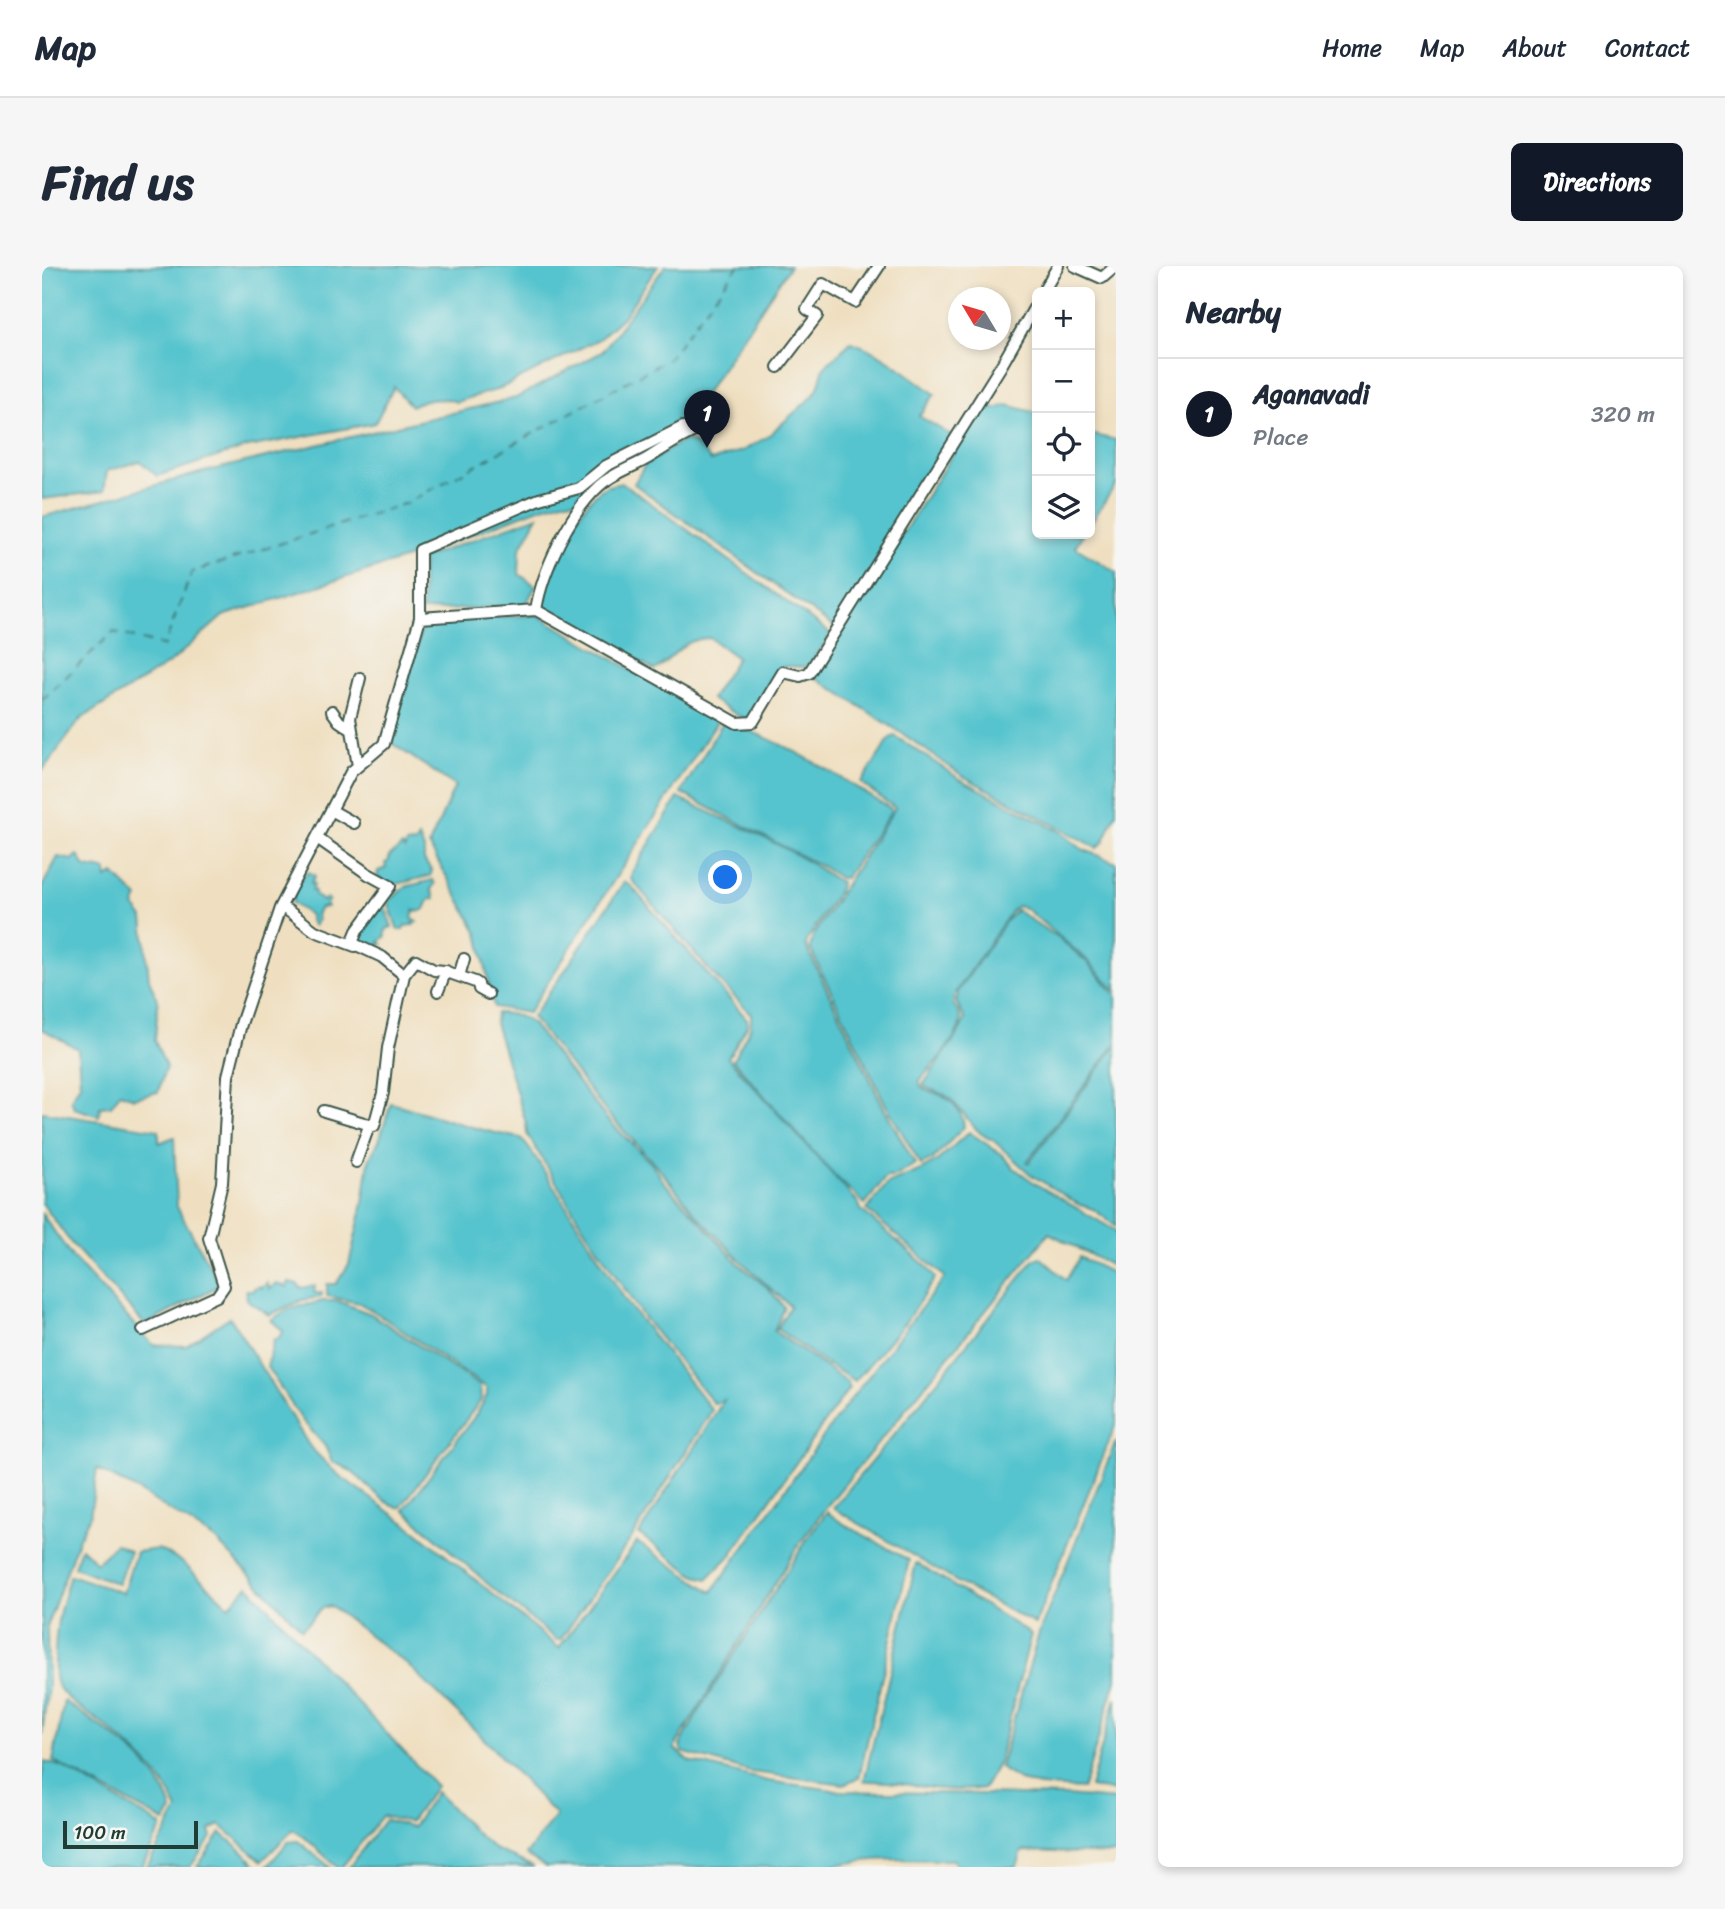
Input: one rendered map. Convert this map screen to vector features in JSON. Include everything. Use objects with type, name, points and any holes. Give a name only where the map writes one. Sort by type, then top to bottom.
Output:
[{"type":"street","points":[[778,368],[817,316],[807,309],[824,285],[855,302],[878,266]]},
{"type":"street","points":[[1046,287],[1058,266]]},
{"type":"street","points":[[1075,266],[1102,278],[1116,266]]},
{"type":"street","points":[[420,618],[536,610],[737,723],[753,722],[783,672],[800,676],[809,673],[1002,366],[1032,312]]},
{"type":"street","points":[[536,610],[543,583],[566,527],[598,486],[678,439],[708,426]]},
{"type":"street","points":[[144,1330],[217,1296],[223,1286],[209,1238],[222,1183],[228,1076],[241,1024],[280,908],[351,772],[384,744],[420,618],[420,550],[539,499],[579,488],[606,466],[683,428]]},
{"type":"street","points":[[358,766],[352,730],[352,706],[360,678]]},
{"type":"street","points":[[332,711],[339,721],[352,730]]},
{"type":"street","points":[[331,810],[354,823]]},
{"type":"street","points":[[317,838],[390,886],[353,938],[352,943],[355,946]]},
{"type":"street","points":[[280,908],[287,910],[315,931],[382,957],[404,975]]},
{"type":"street","points":[[459,976],[464,959]]},
{"type":"street","points":[[324,1111],[374,1126],[383,1093],[388,1048],[404,975],[416,960],[434,970],[446,971],[478,984],[479,989],[488,994]]},
{"type":"street","points":[[438,991],[446,971]]},
{"type":"street","points":[[356,1162],[369,1126]]},
{"type":"water","points":[[42,266],[658,266],[623,317],[599,339],[499,389],[456,402],[448,399],[425,400],[411,406],[394,387],[375,423],[248,447],[157,476],[140,461],[107,471],[104,491],[42,499]]},
{"type":"water","points":[[665,266],[790,266],[679,433],[648,455],[603,475],[585,500],[563,501],[539,508],[426,552],[223,616],[171,662],[81,719],[42,771],[42,517],[207,471],[516,398],[602,352]]},
{"type":"water","points":[[851,342],[885,358],[935,394],[919,416],[954,437],[835,628],[634,484],[644,466],[682,441],[695,444],[711,461],[744,450],[767,437],[813,396],[824,367]]},
{"type":"water","points":[[1007,405],[1032,412],[1032,539],[1080,539],[1075,547],[1116,572],[1116,813],[1104,841],[1097,848],[963,776],[813,676],[983,406],[995,409]]},
{"type":"water","points":[[1095,435],[1116,440],[1116,484],[1095,516]]},
{"type":"water","points":[[623,483],[831,634],[810,663],[804,667],[785,666],[779,672],[750,718],[742,718],[711,699],[737,658],[710,638],[692,641],[655,670],[541,606],[557,561],[583,510],[602,489]]},
{"type":"water","points":[[538,516],[520,549],[519,574],[536,586],[525,606],[422,611],[423,558]]},
{"type":"water","points":[[537,615],[718,720],[528,1013],[494,1007],[478,933],[429,845],[455,786],[390,742],[424,621]]},
{"type":"water","points":[[723,722],[788,748],[890,808],[891,812],[845,878],[840,878],[681,793]]},
{"type":"water","points":[[895,736],[960,779],[1059,831],[1082,849],[1116,863],[1116,991],[1085,958],[1025,908],[1018,906],[1012,910],[954,995],[953,1004],[961,1019],[960,1025],[945,1051],[920,1080],[924,1089],[945,1097],[953,1104],[962,1117],[964,1127],[933,1159],[921,1165],[886,1105],[810,948],[814,934],[895,808],[861,783],[890,738]]},
{"type":"water","points":[[678,798],[782,847],[840,883],[839,890],[807,940],[806,946],[885,1110],[915,1164],[894,1177],[886,1177],[865,1204],[831,1172],[733,1060],[751,1026],[751,1014],[631,879],[632,872]]},
{"type":"water","points":[[419,838],[424,849],[424,860],[432,871],[430,876],[397,884],[395,891],[392,890],[377,876],[378,871],[386,868],[385,863],[389,861],[389,856],[402,846],[405,849],[406,844],[416,843]]},
{"type":"water","points":[[78,855],[85,867],[106,870],[107,878],[114,874],[138,898],[134,906],[143,918],[149,979],[158,1002],[155,1041],[166,1067],[158,1092],[134,1098],[120,1093],[111,1106],[100,1107],[99,1116],[74,1108],[71,1099],[80,1084],[78,1049],[42,1029],[42,887],[58,857],[72,860]]},
{"type":"water","points":[[309,872],[315,876],[311,883],[314,884],[312,891],[315,891],[315,895],[322,901],[327,898],[329,900],[327,907],[320,908],[314,926],[310,915],[292,903],[298,885]]},
{"type":"water","points":[[433,880],[435,884],[431,889],[435,898],[429,900],[425,909],[418,912],[414,910],[412,918],[417,922],[413,923],[414,925],[398,930],[388,902],[405,887]]},
{"type":"water","points":[[624,882],[631,886],[747,1019],[748,1024],[728,1058],[859,1204],[861,1210],[926,1266],[935,1278],[907,1320],[855,1381],[777,1329],[790,1306],[743,1263],[696,1214],[656,1165],[608,1114],[532,1017]]},
{"type":"water","points":[[378,903],[384,905],[392,927],[388,928],[386,936],[380,941],[380,949],[356,942]]},
{"type":"water","points":[[1016,910],[1060,939],[1088,963],[1116,995],[1116,1043],[1027,1162],[1029,1163],[1116,1046],[1116,1226],[1093,1209],[1078,1204],[1030,1174],[993,1140],[979,1132],[948,1097],[923,1085],[965,1019],[956,1002],[958,992]]},
{"type":"water","points":[[496,1013],[515,1015],[532,1024],[607,1119],[652,1164],[664,1182],[740,1265],[768,1288],[784,1307],[774,1331],[847,1382],[849,1388],[730,1556],[707,1579],[696,1576],[639,1534],[724,1400],[714,1404],[644,1318],[584,1228],[527,1134],[495,1023]]},
{"type":"water","points":[[391,1103],[472,1127],[521,1138],[628,1304],[712,1410],[632,1537],[561,1639],[557,1640],[495,1590],[404,1510],[478,1412],[487,1395],[487,1388],[375,1312],[359,1303],[327,1296],[327,1284],[336,1284],[349,1264],[363,1203],[369,1160],[379,1141]]},
{"type":"water","points":[[42,1112],[159,1130],[159,1143],[174,1137],[177,1207],[220,1285],[145,1325],[71,1243],[42,1203]]},
{"type":"water","points":[[969,1132],[1001,1154],[1014,1168],[1036,1184],[1116,1231],[1116,1268],[1049,1233],[826,1507],[798,1546],[674,1748],[689,1761],[768,1781],[841,1791],[1066,1796],[1116,1800],[1116,1854],[1022,1851],[1017,1867],[956,1867],[954,1860],[907,1859],[860,1861],[829,1867],[546,1867],[526,1855],[556,1815],[485,1740],[409,1666],[331,1606],[322,1608],[302,1629],[215,1539],[139,1491],[97,1469],[90,1516],[78,1540],[47,1626],[48,1686],[42,1735],[42,1214],[73,1258],[153,1345],[186,1346],[230,1317],[310,1447],[336,1473],[416,1531],[559,1648],[637,1542],[712,1592],[841,1412],[945,1277],[867,1210],[887,1184],[938,1160]]},
{"type":"water","points":[[1040,1257],[1066,1280],[1080,1257],[1116,1275],[1116,1424],[1035,1624],[969,1589],[833,1508],[1034,1260]]},
{"type":"water","points":[[289,1282],[298,1284],[300,1288],[315,1286],[314,1293],[322,1293],[321,1297],[302,1300],[269,1315],[247,1300],[246,1290],[261,1286],[262,1288],[267,1283],[270,1289],[277,1283],[287,1287]]},
{"type":"water","points":[[323,1301],[338,1301],[371,1314],[480,1386],[481,1400],[400,1508],[390,1504],[351,1472],[332,1462],[325,1446],[302,1420],[267,1367],[274,1339],[277,1340],[283,1331],[271,1320],[289,1309]]},
{"type":"water","points":[[1116,1441],[1116,1680],[1083,1789],[1029,1784],[1000,1767],[1039,1633]]},
{"type":"water","points":[[827,1512],[909,1560],[859,1777],[844,1784],[751,1772],[682,1752],[680,1745],[703,1704]]},
{"type":"water","points":[[115,1544],[130,1551],[118,1584],[74,1567],[81,1548],[97,1563]]},
{"type":"water","points":[[158,1549],[182,1562],[229,1606],[248,1586],[436,1786],[410,1822],[382,1816],[342,1867],[337,1867],[293,1830],[262,1861],[220,1825],[210,1830],[212,1837],[190,1867],[147,1867],[178,1810],[164,1784],[145,1761],[59,1688],[55,1677],[55,1648],[63,1597],[70,1575],[123,1593],[136,1552]]},
{"type":"water","points":[[916,1563],[1031,1634],[998,1764],[984,1788],[953,1790],[864,1781]]},
{"type":"water","points":[[1116,1698],[1116,1792],[1090,1787]]},
{"type":"water","points":[[64,1701],[127,1747],[155,1776],[172,1810],[165,1822],[53,1761]]},
{"type":"water","points":[[45,1762],[63,1767],[162,1826],[142,1867],[42,1867],[42,1776]]},
{"type":"water","points":[[436,1792],[494,1849],[534,1867],[349,1867],[385,1820],[413,1827]]},
{"type":"water","points":[[221,1833],[247,1855],[257,1867],[197,1867]]},
{"type":"water","points":[[298,1841],[330,1867],[267,1867],[288,1842]]},
{"type":"ferry route","points":[[42,700],[113,632],[164,646],[192,572],[407,503],[668,359],[738,266]]},
{"type":"place","name":"Aganavadi","points":[[707,448]]}]
